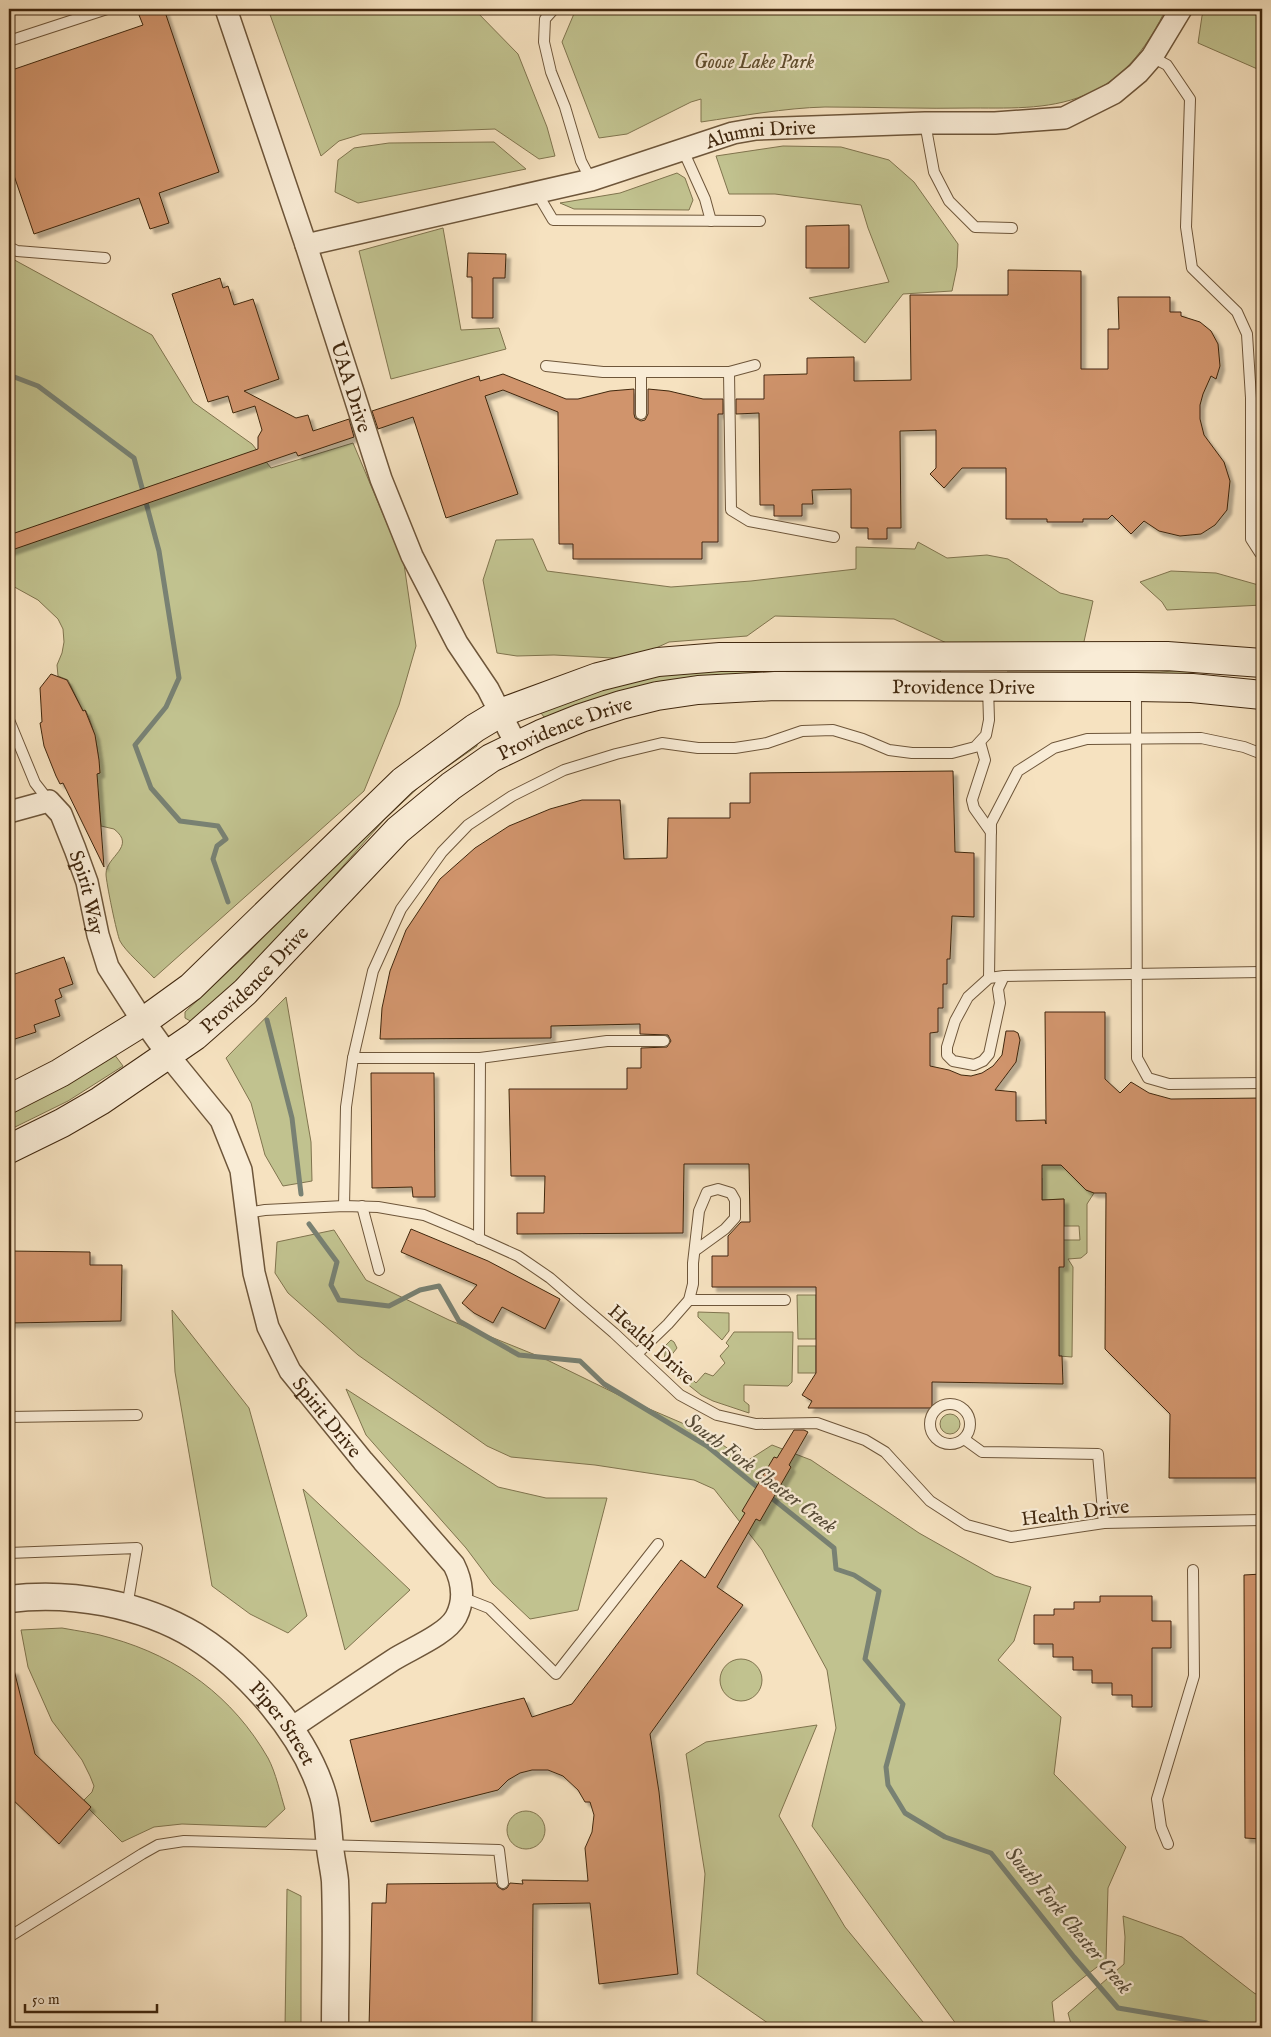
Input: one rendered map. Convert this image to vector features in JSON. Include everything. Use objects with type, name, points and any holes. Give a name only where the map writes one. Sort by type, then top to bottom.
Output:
[{"type":"main road","name":"Providence Drive","points":[[9,1099],[60,1073],[144,1021],[190,987],[402,781],[456,742],[500,713],[598,677],[658,662],[698,658],[964,655],[1157,656],[1262,663]]},
{"type":"main road","name":"Providence Drive","points":[[9,1149],[100,1102],[195,1036],[245,992],[398,830],[451,786],[491,758],[581,718],[657,696],[698,690],[775,686],[1192,688],[1262,695]]},
{"type":"street","name":"UAA Drive","points":[[226,9],[306,245],[381,479],[412,556],[457,643],[488,689],[517,746]]},
{"type":"street","name":"Alumni Drive","points":[[306,245],[591,180],[733,132],[756,129],[924,123],[995,123],[1064,118],[1114,93],[1138,73],[1152,57],[1181,9]]},
{"type":"street","name":"Spirit Way","points":[[49,801],[61,814],[87,882],[98,935],[108,967],[144,1021]]},
{"type":"street","points":[[9,812],[49,801]]},
{"type":"street","name":"Spirit Drive","points":[[144,1021],[168,1055],[221,1120],[241,1170],[254,1273],[263,1309],[268,1327],[290,1372],[363,1461],[454,1565],[460,1576],[461,1597],[456,1616],[448,1627],[395,1659],[290,1729]]},
{"type":"street","name":"Piper Street","points":[[9,1599],[51,1598],[88,1600],[126,1608],[161,1620],[194,1636],[248,1679],[270,1702],[290,1729],[309,1760],[323,1795],[335,1880],[335,2028]]},
{"type":"lane","points":[[9,41],[86,12],[107,9]]},
{"type":"lane","points":[[554,9],[545,18],[544,42],[551,72],[565,106],[581,161],[591,180]]},
{"type":"lane","points":[[1152,57],[1167,65],[1190,99],[1186,227],[1192,268],[1237,312],[1247,334],[1251,398],[1251,539],[1260,554]]},
{"type":"lane","points":[[924,123],[934,172],[949,201],[975,227],[1012,228]]},
{"type":"lane","points":[[682,148],[705,199],[711,221]]},
{"type":"lane","points":[[536,193],[553,220],[760,221]]},
{"type":"lane","points":[[9,247],[17,251],[105,258]]},
{"type":"lane","points":[[546,366],[603,372],[730,372],[755,365]]},
{"type":"lane","points":[[641,372],[641,414]]},
{"type":"lane","points":[[730,372],[731,510],[749,521],[834,537]]},
{"type":"lane","points":[[344,1206],[346,1107],[353,1058],[373,971],[400,910],[442,852],[468,825],[521,792],[564,770],[616,754],[662,743],[698,748],[735,748],[767,743],[802,731],[833,730],[863,739],[889,750],[912,753],[952,753],[976,747],[986,735],[989,720],[988,686]]},
{"type":"lane","points":[[1136,687],[1137,1058],[1148,1078],[1169,1084],[1262,1084]]},
{"type":"lane","points":[[9,720],[35,783],[49,801]]},
{"type":"lane","points":[[989,978],[991,824],[1018,771],[1054,748],[1087,739],[1201,738],[1244,747],[1262,754]]},
{"type":"lane","points":[[980,742],[985,760],[972,800],[974,808],[991,832]]},
{"type":"lane","points":[[1004,976],[998,989],[1000,1003],[989,1054],[983,1061],[974,1064],[953,1061],[947,1055],[947,1047],[955,1021],[968,997],[989,978],[1004,976],[1262,972]]},
{"type":"lane","points":[[353,1058],[480,1058],[607,1041],[664,1041]]},
{"type":"lane","points":[[479,1238],[480,1058]]},
{"type":"lane","points":[[637,1354],[675,1317],[689,1300],[693,1284],[693,1263],[699,1211],[707,1192],[718,1190],[731,1193],[735,1200],[735,1218],[725,1229],[696,1250]]},
{"type":"lane","name":"Health Drive","points":[[246,1212],[344,1206],[400,1210],[424,1215],[479,1238],[518,1256],[550,1278],[680,1394],[716,1416],[756,1424],[817,1423],[865,1440],[885,1452],[930,1502],[967,1525],[1011,1537],[1104,1523],[1262,1520]]},
{"type":"lane","points":[[362,1206],[379,1270]]},
{"type":"lane","points":[[689,1300],[784,1300]]},
{"type":"lane","points":[[9,1417],[137,1415]]},
{"type":"lane","points":[[964,1439],[982,1452],[1098,1454],[1104,1523]]},
{"type":"lane","points":[[461,1597],[489,1608],[556,1674],[658,1544]]},
{"type":"lane","points":[[9,1553],[137,1548],[126,1608]]},
{"type":"lane","points":[[1168,1844],[1161,1827],[1157,1799],[1194,1676],[1193,1570]]},
{"type":"lane","points":[[9,1937],[158,1845],[184,1841],[499,1850],[503,1883]]},
{"type":"green space","points":[[268,9],[474,9],[518,54],[547,127],[555,156],[539,159],[495,129],[362,134],[339,141],[321,156]]},
{"type":"green space","name":"Goose Lake Park","points":[[576,9],[1166,9],[1145,46],[1116,77],[1092,92],[1063,102],[1034,107],[1004,108],[825,107],[794,109],[701,122],[701,99],[691,102],[627,134],[599,138],[562,42]]},
{"type":"green space","points":[[1205,9],[1262,9],[1262,71],[1198,43],[1202,16]]},
{"type":"green space","points":[[494,142],[526,169],[358,203],[335,192],[338,160],[354,148],[389,143]]},
{"type":"green space","points":[[783,146],[841,147],[889,160],[914,182],[958,244],[957,267],[952,291],[903,294],[865,343],[809,298],[889,282],[861,205],[775,194],[729,194],[716,156]]},
{"type":"green space","points":[[677,173],[685,178],[693,200],[689,210],[574,209],[560,203],[620,193]]},
{"type":"green space","points":[[443,228],[461,330],[499,328],[506,349],[391,379],[359,251]]},
{"type":"green space","points":[[9,257],[152,335],[193,402],[252,444],[271,468],[353,443],[404,564],[416,646],[399,705],[364,791],[154,978],[120,941],[106,874],[110,862],[122,846],[122,841],[120,835],[114,829],[101,826],[96,774],[99,773],[98,757],[94,734],[86,711],[83,711],[68,680],[58,676],[57,665],[64,642],[63,629],[58,619],[38,600],[9,584]]},
{"type":"green space","points":[[533,539],[547,571],[671,587],[751,581],[856,569],[856,547],[915,549],[918,542],[947,558],[987,555],[1008,559],[1060,593],[1093,601],[1083,646],[951,645],[894,619],[775,616],[747,636],[669,642],[632,659],[554,655],[517,656],[497,653],[483,580],[496,540]]},
{"type":"green space","points":[[1171,571],[1216,573],[1262,586],[1262,605],[1167,610],[1162,602],[1140,582]]},
{"type":"green space","points":[[745,664],[940,670],[941,673],[544,717],[541,713],[543,708],[591,691],[667,672]]},
{"type":"green space","points":[[1218,668],[1262,673],[1262,677],[1221,670],[1168,677],[1007,675],[1007,672],[1160,672]]},
{"type":"green space","points":[[477,743],[477,746],[421,785],[384,820],[303,911],[277,950],[192,1022],[185,1018],[185,1012],[249,952],[336,860],[398,800]]},
{"type":"green space","points":[[286,997],[311,1142],[312,1181],[283,1186],[265,1155],[251,1103],[226,1058]]},
{"type":"green space","points":[[114,1054],[123,1066],[68,1101],[9,1130],[9,1110]]},
{"type":"green space","points":[[1026,1165],[1061,1165],[1086,1190],[1094,1193],[1087,1204],[1087,1253],[1081,1258],[1068,1259],[1073,1267],[1072,1357],[1059,1356],[1059,1267],[1064,1266],[1063,1240],[1080,1240],[1079,1226],[1064,1226],[1064,1199],[1042,1200],[1042,1178],[1022,1178]]},
{"type":"green space","points":[[334,1230],[366,1280],[449,1320],[543,1358],[633,1402],[703,1432],[747,1461],[772,1445],[811,1460],[919,1533],[995,1576],[1031,1587],[1014,1641],[998,1660],[1061,1717],[1054,1774],[1126,1847],[1108,1888],[1106,1960],[1052,2002],[1055,2028],[959,2028],[812,1826],[836,1728],[827,1670],[762,1550],[714,1489],[694,1480],[595,1465],[511,1457],[487,1446],[358,1355],[288,1293],[275,1273],[277,1242]]},
{"type":"green space","points":[[797,1295],[816,1295],[816,1339],[798,1339]]},
{"type":"green space","points":[[172,1310],[249,1408],[307,1616],[288,1633],[250,1614],[212,1586],[175,1372]]},
{"type":"green space","points":[[698,1312],[729,1313],[729,1331],[722,1340],[698,1317]]},
{"type":"green space","points":[[734,1332],[793,1332],[792,1382],[788,1386],[744,1385],[744,1401],[749,1405],[749,1413],[701,1395],[681,1379],[664,1361],[666,1345],[671,1340],[677,1348],[670,1357],[696,1383],[705,1373],[713,1376],[725,1363],[720,1356],[729,1346],[726,1343]]},
{"type":"green space","points":[[798,1346],[816,1346],[816,1373],[798,1373]]},
{"type":"green space","points":[[346,1389],[498,1487],[546,1498],[607,1498],[578,1610],[530,1619],[493,1584],[466,1548],[366,1435]]},
{"type":"green space","points":[[950,1414],[957,1417],[960,1424],[957,1431],[950,1434],[943,1431],[940,1424],[943,1417]]},
{"type":"green space","points":[[303,1489],[410,1590],[345,1650]]},
{"type":"green space","points":[[62,1628],[99,1635],[136,1646],[181,1668],[202,1682],[221,1698],[254,1736],[271,1764],[285,1809],[266,1827],[182,1824],[154,1827],[122,1842],[89,1809],[91,1807],[84,1800],[92,1792],[94,1786],[90,1776],[82,1760],[52,1721],[28,1667],[21,1630]]},
{"type":"green space","points":[[745,1659],[753,1662],[759,1668],[762,1680],[759,1692],[753,1698],[737,1701],[729,1698],[723,1692],[720,1676],[723,1668],[729,1662]]},
{"type":"green space","points":[[817,1725],[779,1816],[845,1927],[928,2028],[775,2028],[697,1974],[705,1874],[686,1754],[706,1742]]},
{"type":"green space","points":[[526,1811],[539,1817],[545,1830],[539,1843],[526,1849],[513,1843],[507,1830],[513,1817]]},
{"type":"green space","points":[[287,1889],[301,1896],[301,2028],[285,2028]]},
{"type":"green space","points":[[1123,1916],[1182,1937],[1254,1993],[1262,1997],[1262,2028],[1072,2028],[1068,2013],[1124,1964],[1125,1937]]},
{"type":"building","points":[[164,9],[219,172],[159,193],[169,223],[150,229],[139,198],[34,234],[9,161],[9,71],[143,25],[139,15]]},
{"type":"building","points":[[849,225],[849,268],[806,268],[806,226]]},
{"type":"building","points":[[468,253],[506,254],[505,278],[493,278],[493,318],[472,318],[472,277],[467,277]]},
{"type":"building","points":[[1008,270],[1081,271],[1081,369],[1108,369],[1108,329],[1119,329],[1118,297],[1170,297],[1170,312],[1181,312],[1181,316],[1200,322],[1211,331],[1218,344],[1220,366],[1216,379],[1211,376],[1203,394],[1200,405],[1200,419],[1204,435],[1224,462],[1230,481],[1227,510],[1215,525],[1201,534],[1180,536],[1159,531],[1144,521],[1131,534],[1112,515],[1108,519],[1083,519],[1083,522],[1047,522],[1047,519],[1006,519],[1006,468],[962,468],[944,488],[930,474],[936,468],[936,430],[900,431],[901,528],[887,528],[887,539],[868,539],[868,528],[851,528],[851,489],[812,490],[813,504],[802,504],[802,516],[774,516],[774,505],[760,505],[759,413],[736,414],[736,399],[764,399],[764,375],[807,374],[807,358],[854,357],[854,381],[911,380],[910,295],[1008,295]]},
{"type":"building","points":[[220,278],[223,288],[228,286],[234,305],[253,299],[279,379],[244,391],[296,418],[308,415],[313,431],[349,419],[354,437],[298,456],[296,452],[9,551],[9,535],[258,449],[258,437],[262,430],[255,406],[233,413],[228,396],[208,402],[172,294]]},
{"type":"building","points":[[503,374],[566,399],[578,399],[610,391],[634,389],[634,414],[635,418],[641,421],[645,420],[648,414],[648,389],[669,391],[703,399],[723,399],[723,414],[718,414],[718,542],[702,542],[702,559],[573,559],[573,544],[559,544],[558,412],[503,390],[485,396],[518,494],[446,518],[413,417],[378,429],[372,411],[479,376],[480,381]]},
{"type":"building","points":[[51,674],[67,680],[83,711],[85,710],[95,735],[100,773],[97,774],[104,867],[63,783],[60,784],[56,776],[44,746],[40,723],[42,722],[40,688]]},
{"type":"building","points":[[953,771],[955,852],[974,853],[974,917],[952,916],[950,959],[947,959],[947,984],[943,984],[943,1008],[938,1008],[938,1032],[930,1033],[930,1066],[961,1075],[971,1076],[982,1073],[993,1066],[1002,1055],[1006,1031],[1018,1033],[1020,1040],[1016,1062],[995,1090],[1016,1092],[1016,1121],[1045,1120],[1046,1124],[1045,1012],[1105,1012],[1105,1079],[1120,1093],[1131,1082],[1149,1093],[1171,1099],[1262,1098],[1262,1478],[1169,1478],[1170,1414],[1105,1349],[1106,1193],[1094,1193],[1086,1190],[1061,1165],[1042,1165],[1042,1200],[1064,1199],[1064,1267],[1059,1267],[1059,1356],[1062,1356],[1063,1384],[932,1382],[932,1408],[808,1408],[812,1401],[802,1395],[816,1373],[816,1287],[712,1287],[712,1256],[728,1256],[728,1236],[741,1222],[750,1222],[749,1164],[684,1164],[683,1233],[517,1234],[517,1213],[544,1213],[545,1176],[511,1176],[509,1089],[627,1089],[627,1068],[641,1068],[641,1048],[667,1047],[671,1041],[668,1035],[640,1034],[640,1024],[551,1026],[551,1038],[380,1039],[382,1008],[390,971],[406,930],[440,879],[475,848],[509,826],[550,809],[582,800],[620,800],[624,859],[667,858],[668,818],[730,818],[730,803],[750,803],[750,773]]},
{"type":"building","points":[[64,957],[73,984],[59,989],[62,997],[55,1000],[60,1016],[34,1025],[36,1032],[9,1041],[9,976]]},
{"type":"building","points":[[371,1073],[434,1073],[435,1197],[413,1197],[412,1187],[372,1188]]},
{"type":"building","points":[[411,1229],[488,1261],[560,1299],[545,1329],[502,1307],[493,1323],[474,1313],[462,1303],[477,1285],[401,1252]]},
{"type":"building","points":[[9,1251],[90,1252],[90,1265],[122,1265],[121,1321],[9,1323]]},
{"type":"building","points":[[794,1430],[808,1432],[789,1465],[791,1467],[760,1521],[756,1519],[717,1587],[743,1605],[650,1734],[659,1792],[678,1974],[599,1984],[590,1903],[533,1904],[532,2028],[369,2028],[372,1903],[386,1903],[387,1884],[496,1883],[503,1890],[510,1883],[523,1884],[522,1880],[588,1881],[585,1848],[592,1832],[594,1815],[590,1802],[585,1802],[578,1790],[563,1776],[548,1770],[532,1770],[520,1773],[508,1780],[498,1790],[371,1822],[350,1740],[524,1698],[532,1717],[572,1704],[681,1560],[705,1578],[745,1513],[742,1511],[774,1457],[777,1458]]},
{"type":"building","points":[[1262,1574],[1262,1839],[1245,1838],[1244,1575]]},
{"type":"building","points":[[1100,1596],[1152,1596],[1152,1621],[1171,1621],[1171,1648],[1152,1648],[1152,1707],[1132,1707],[1132,1695],[1112,1695],[1112,1683],[1092,1683],[1092,1670],[1073,1670],[1073,1657],[1053,1657],[1053,1644],[1034,1644],[1034,1615],[1054,1615],[1054,1609],[1074,1609],[1074,1602],[1100,1602]]},
{"type":"building","points":[[9,1670],[14,1670],[35,1754],[91,1807],[59,1844],[9,1796]]},
{"type":"waterway","name":"South Fork Chester Creek","points":[[9,375],[38,386],[134,458],[159,551],[179,678],[166,707],[135,745],[151,788],[180,821],[218,826],[226,839],[217,846],[213,859],[228,902]]},
{"type":"waterway","name":"South Fork Chester Creek","points":[[267,1020],[292,1118],[301,1194]]},
{"type":"waterway","name":"South Fork Chester Creek","points":[[309,1224],[337,1262],[331,1285],[339,1300],[389,1306],[420,1290],[439,1286],[459,1321],[519,1355],[580,1361],[604,1384],[707,1446],[761,1490]]},
{"type":"waterway","name":"South Fork Chester Creek","points":[[768,1495],[834,1548],[836,1569],[854,1575],[879,1591],[865,1659],[903,1704],[886,1767],[888,1785],[905,1813],[945,1837],[991,1853],[1074,1957],[1118,2008],[1207,2023],[1219,2028]]}]
